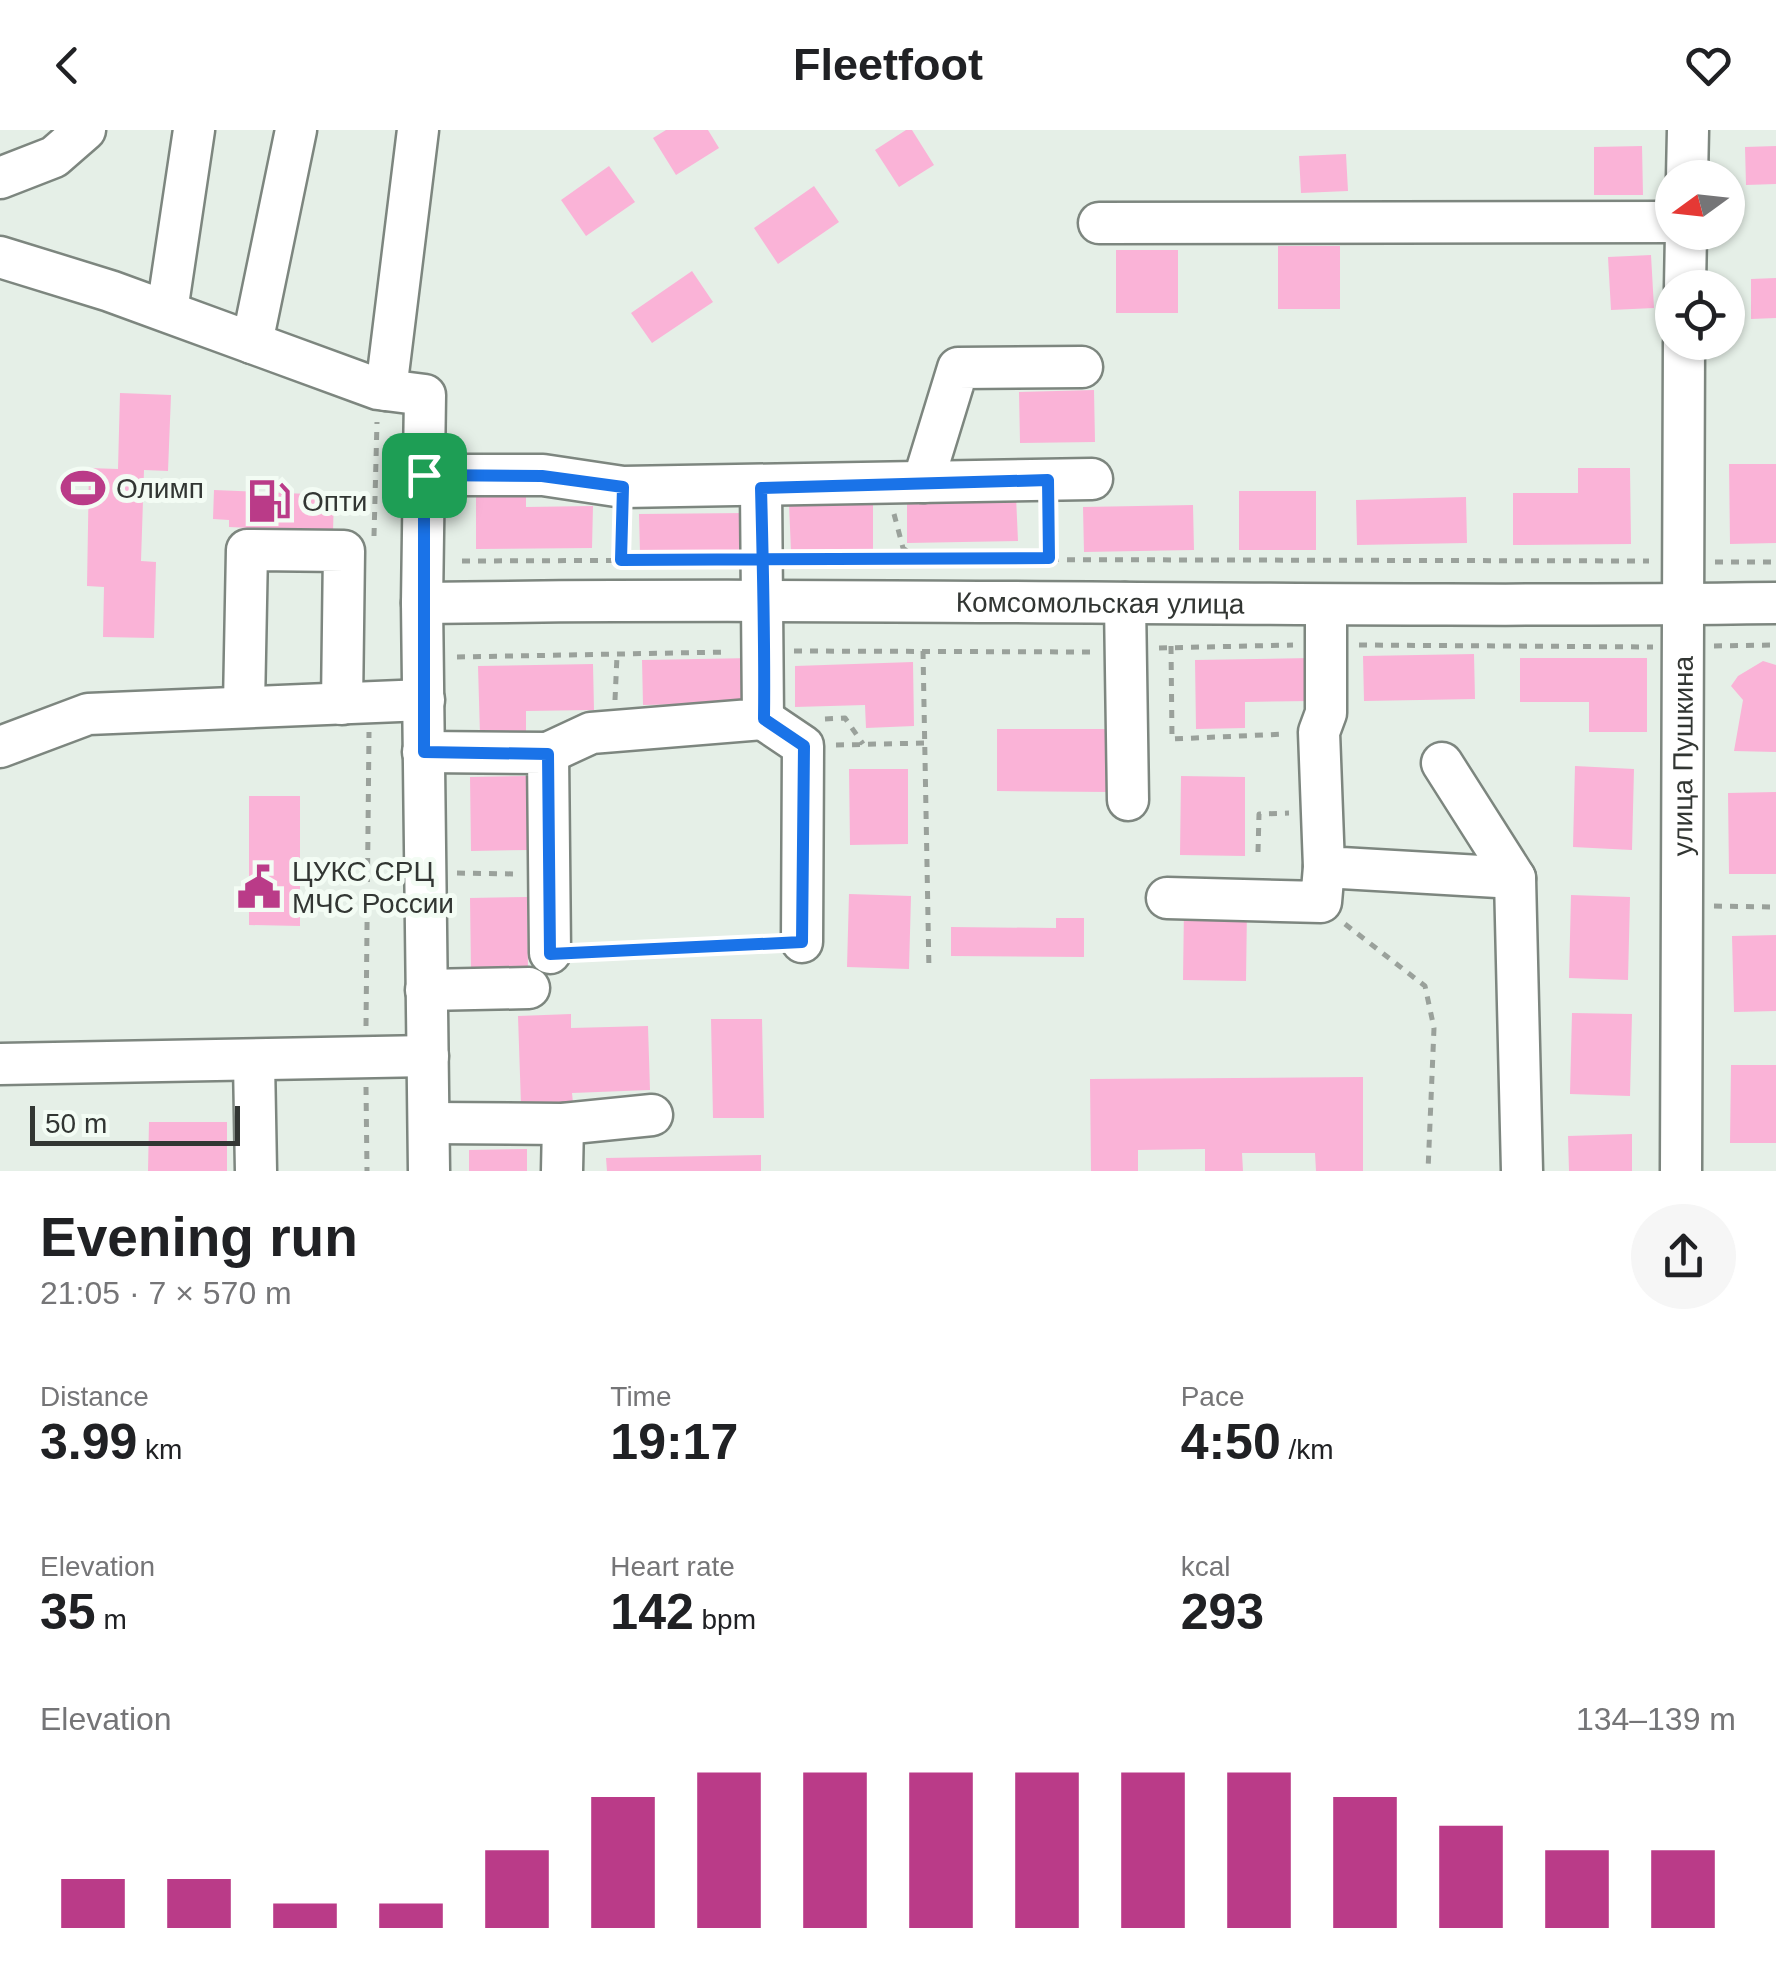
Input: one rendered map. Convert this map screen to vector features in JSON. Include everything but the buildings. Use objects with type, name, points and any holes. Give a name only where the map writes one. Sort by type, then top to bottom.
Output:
[{"type":"street","points":[[0,178],[54,157],[85,130]]},
{"type":"street","points":[[167,311],[194,130]]},
{"type":"street","points":[[252,343],[296,130]]},
{"type":"street","points":[[418,130],[396,392],[424,475],[428,1171]]},
{"type":"street","points":[[1687,160],[1688,130]]},
{"type":"street","points":[[1099,223],[1655,222]]},
{"type":"street","points":[[0,256],[396,392]]},
{"type":"street","name":"улица Пушкина","points":[[1680,1171],[1684,360]]},
{"type":"street","points":[[923,482],[958,368],[1082,367]]},
{"type":"street","points":[[424,475],[542,476],[623,487],[761,488],[1092,479]]},
{"type":"street","points":[[761,488],[764,719]]},
{"type":"street","points":[[244,706],[247,550],[344,550],[356,704]]},
{"type":"street","name":"Комсомольская улица","points":[[422,602],[763,579],[1125,604],[1776,603]]},
{"type":"street","points":[[1125,604],[1128,800]]},
{"type":"street","points":[[1323,884],[1319,732],[1326,713],[1326,606]]},
{"type":"street","points":[[0,747],[88,714],[424,700]]},
{"type":"street","points":[[424,752],[548,754],[592,734],[764,719],[804,746],[802,942]]},
{"type":"street","points":[[548,754],[546,875],[550,954]]},
{"type":"street","points":[[1442,763],[1516,878],[1522,1171]]},
{"type":"street","points":[[1167,898],[1323,884],[1516,878]]},
{"type":"street","points":[[426,990],[529,988]]},
{"type":"street","points":[[0,1064],[428,1056]]},
{"type":"street","points":[[254,1062],[256,1171]]},
{"type":"street","points":[[430,1123],[562,1124],[652,1116]]},
{"type":"street","points":[[562,1124],[562,1171]]},
{"type":"path","points":[[374,546],[396,392]]},
{"type":"path","points":[[1048,480],[1049,558]]},
{"type":"path","points":[[879,485],[890,499],[902,548],[916,559]]},
{"type":"path","points":[[621,560],[623,487]]},
{"type":"path","points":[[462,561],[621,560],[763,579],[916,559],[1776,562]]},
{"type":"path","points":[[1171,646],[1172,739],[1319,732]]},
{"type":"path","points":[[924,651],[929,971]]},
{"type":"path","points":[[356,704],[368,1171]]},
{"type":"path","points":[[804,746],[925,743]]},
{"type":"path","points":[[1258,852],[1260,814],[1322,812]]},
{"type":"path","points":[[454,873],[546,875]]},
{"type":"path","points":[[1323,884],[1425,986],[1434,1028],[1428,1171]]},
{"type":"path","points":[[1710,906],[1776,907]]},
{"type":"path","points":[[550,954],[802,942]]},
{"type":"place","name":"Олимп","points":[[83,488]]},
{"type":"place","name":"Опти","points":[[269,501]]},
{"type":"place","name":"ЦУКС СРЦ МЧС России","points":[[259,887]]},
{"type":"route","points":[[424,475],[424,752],[548,754],[546,875],[550,954],[802,942],[804,746],[764,719],[765,651],[764,598],[763,560],[761,488],[1048,480],[1049,558],[763,560],[621,560],[623,487],[542,476],[424,475]]}]
